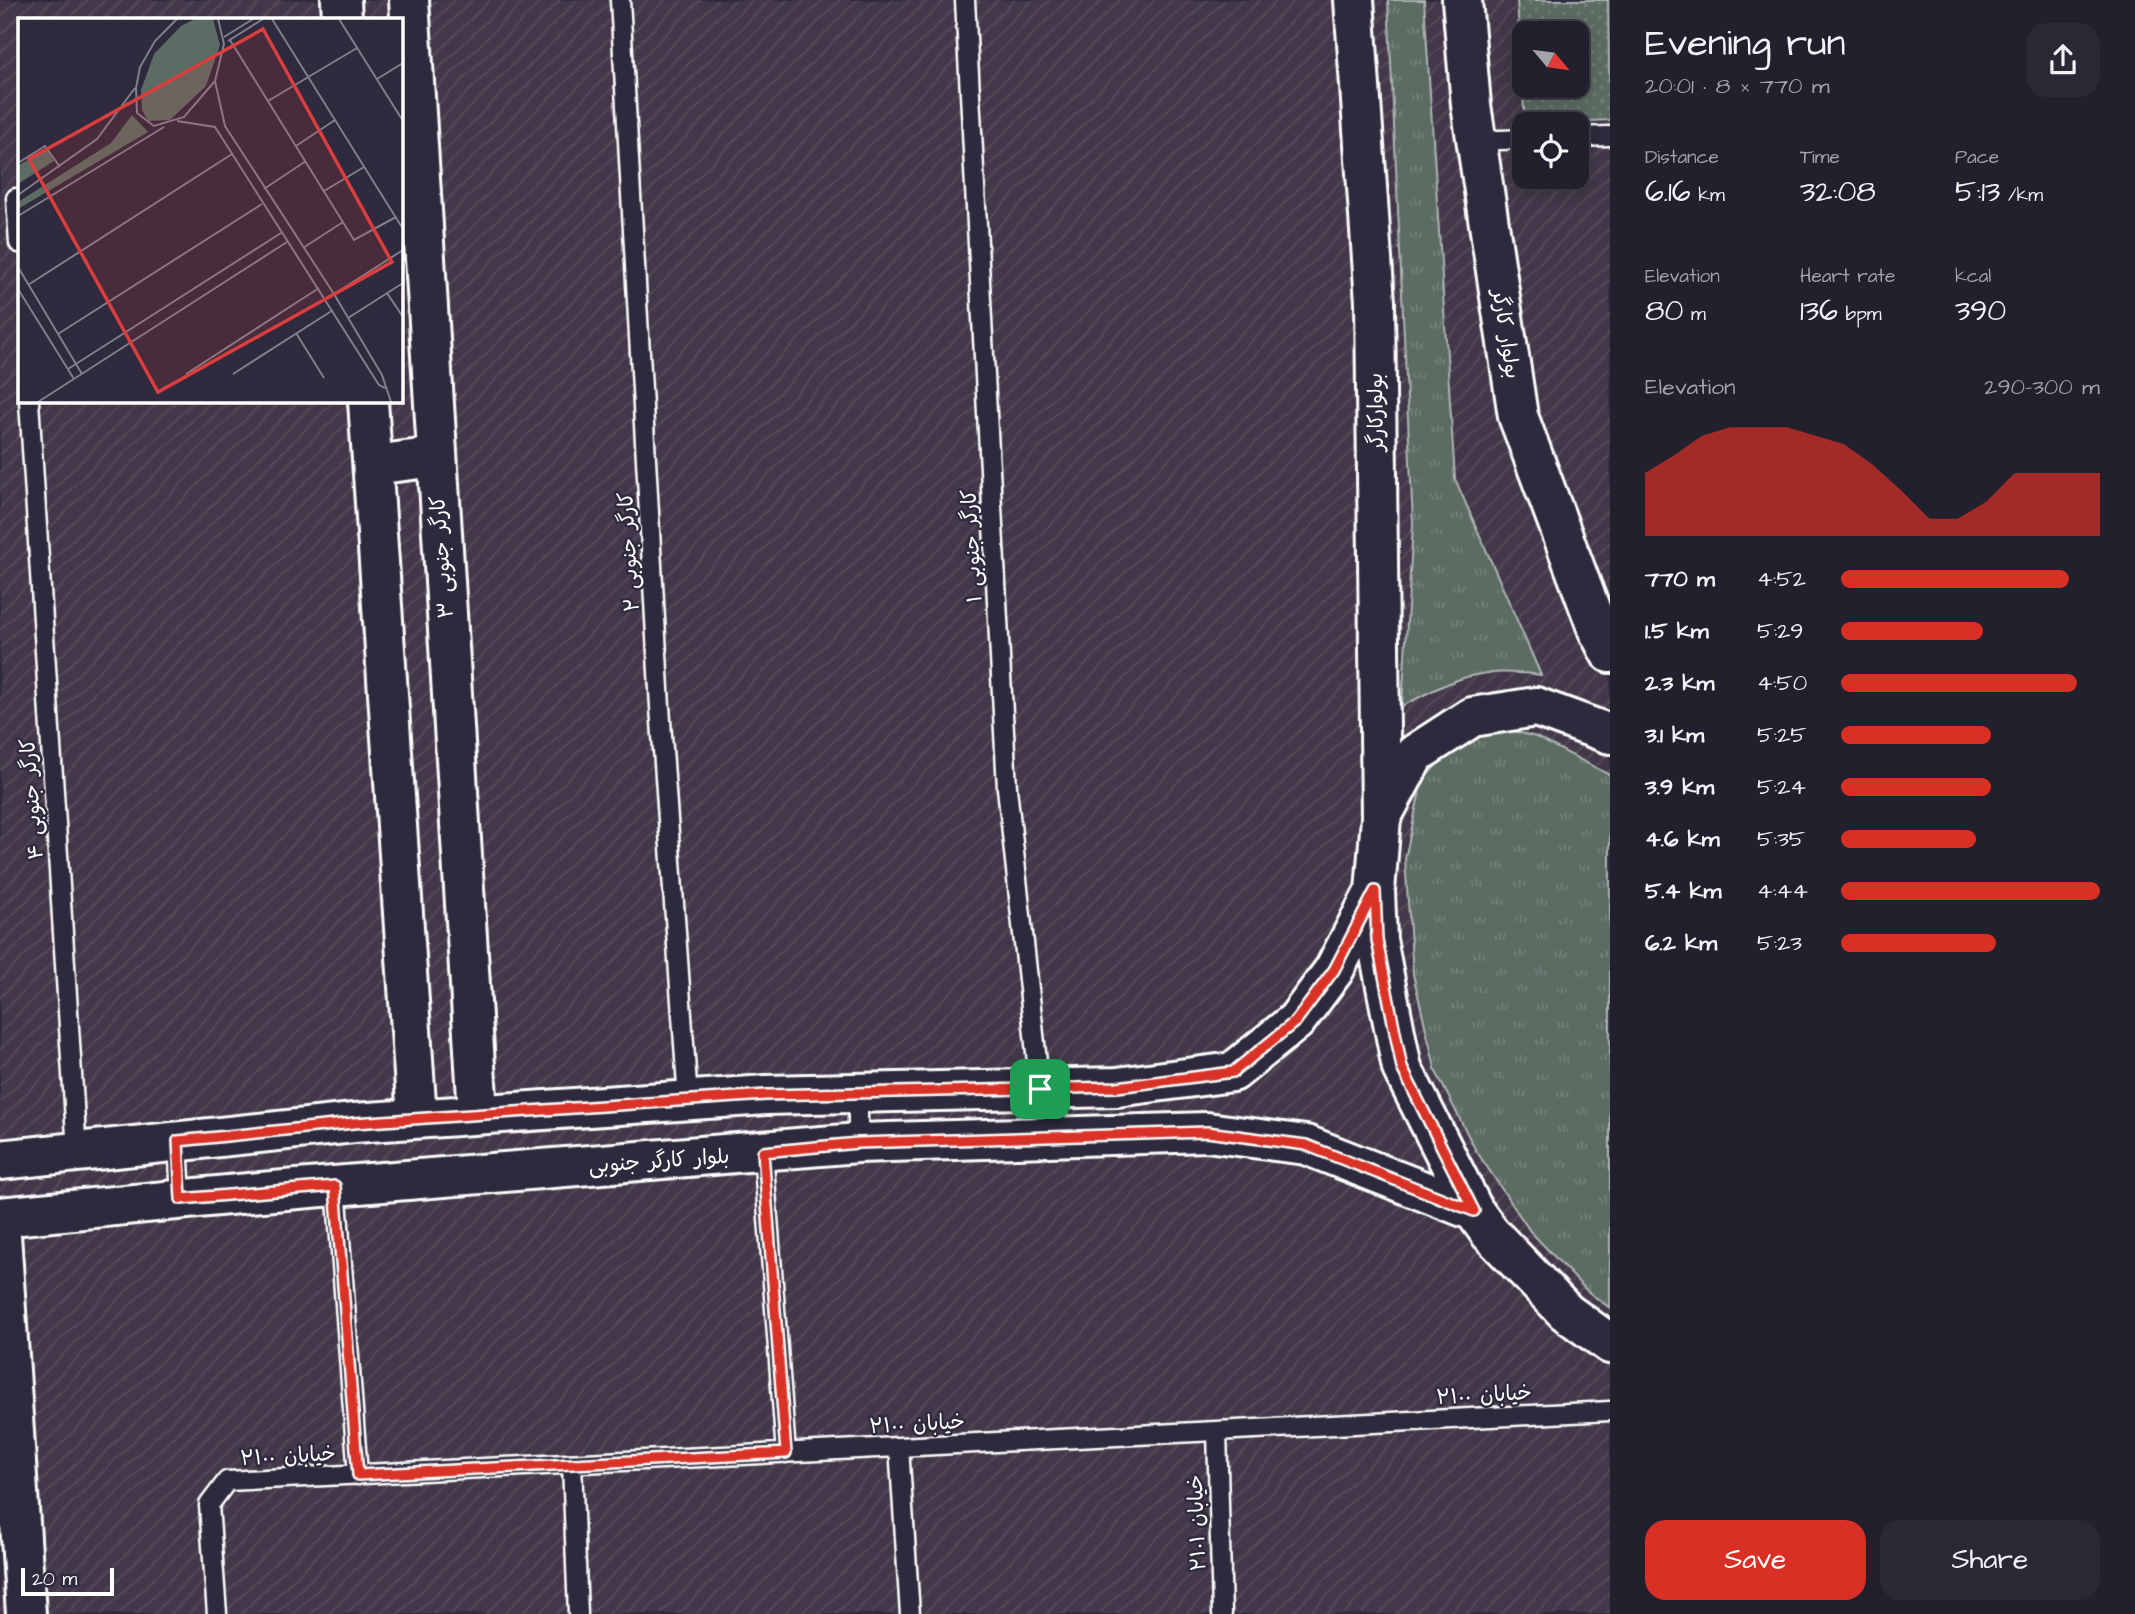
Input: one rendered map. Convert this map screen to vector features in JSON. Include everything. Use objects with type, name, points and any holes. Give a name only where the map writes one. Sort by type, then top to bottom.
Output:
[{"type":"street","points":[[341,0],[342,18]]},
{"type":"street","name":"کارگر جنوبی ۳","points":[[410,0],[478,1114]]},
{"type":"street","name":"بولوارکارگر","points":[[1354,0],[1375,302],[1381,825]]},
{"type":"street","name":"بولوار کارگر","points":[[1462,0],[1477,141],[1518,416],[1598,631],[1610,653]]},
{"type":"street","points":[[368,402],[417,1118]]},
{"type":"street","points":[[373,465],[436,457]]},
{"type":"street","points":[[1610,734],[1536,707],[1472,717],[1415,754],[1381,825],[1375,891],[1377,940],[1402,1068],[1474,1211],[1490,1233],[1566,1312],[1610,1344]]},
{"type":"street","points":[[0,1160],[417,1118],[688,1100],[1117,1087],[1233,1072],[1296,1021],[1334,970],[1375,891]]},
{"type":"street","name":"بلوار کارگر جنوبی","points":[[0,1218],[181,1199],[858,1143],[1207,1132],[1306,1145],[1474,1211]]},
{"type":"street","points":[[0,1218],[26,1614]]},
{"type":"lane","name":"کارگر جنوبی ۲","points":[[620,0],[660,707],[688,1100]]},
{"type":"lane","name":"کارگر جنوبی ۱","points":[[965,0],[1007,788],[1040,1089]]},
{"type":"lane","points":[[1589,137],[1610,136]]},
{"type":"lane","points":[[1477,141],[1512,140]]},
{"type":"lane","points":[[16,198],[18,228]]},
{"type":"lane","name":"کارگر جنوبی ۴","points":[[29,402],[77,1152]]},
{"type":"lane","points":[[858,1093],[858,1143]]},
{"type":"lane","points":[[178,1141],[181,1199]]},
{"type":"lane","points":[[763,1152],[786,1453]]},
{"type":"lane","points":[[335,1186],[358,1475]]},
{"type":"lane","name":"خیابان ۲۱۰۰","points":[[217,1614],[208,1506],[227,1481],[1610,1411]]},
{"type":"lane","name":"خیابان ۲۱۰۱","points":[[1217,1431],[1222,1614]]},
{"type":"lane","points":[[899,1447],[910,1614]]},
{"type":"lane","points":[[572,1464],[578,1614]]},
{"type":"shaded area","points":[[0,0],[1610,0],[1610,1614],[0,1614]]},
{"type":"green space","points":[[1388,0],[1424,0],[1455,479],[1541,675],[1499,672],[1468,677],[1402,706],[1413,524]]},
{"type":"green space","points":[[1517,0],[1608,0],[1610,120],[1589,121],[1589,112],[1524,112],[1523,98],[1589,98],[1589,21],[1518,21]]},
{"type":"green space","points":[[1499,727],[1536,737],[1610,775],[1610,1308],[1587,1291],[1530,1231],[1475,1149],[1436,1072],[1413,974],[1405,859],[1422,781],[1462,737]]},
{"type":"route","points":[[1375,891],[1377,940],[1402,1068],[1474,1211],[1306,1145],[1207,1132],[858,1143],[763,1152],[786,1453],[358,1475],[335,1186],[181,1199],[178,1141],[354,1123],[766,1095],[1040,1089],[1117,1087],[1233,1072],[1296,1021],[1334,970],[1375,891]]}]
